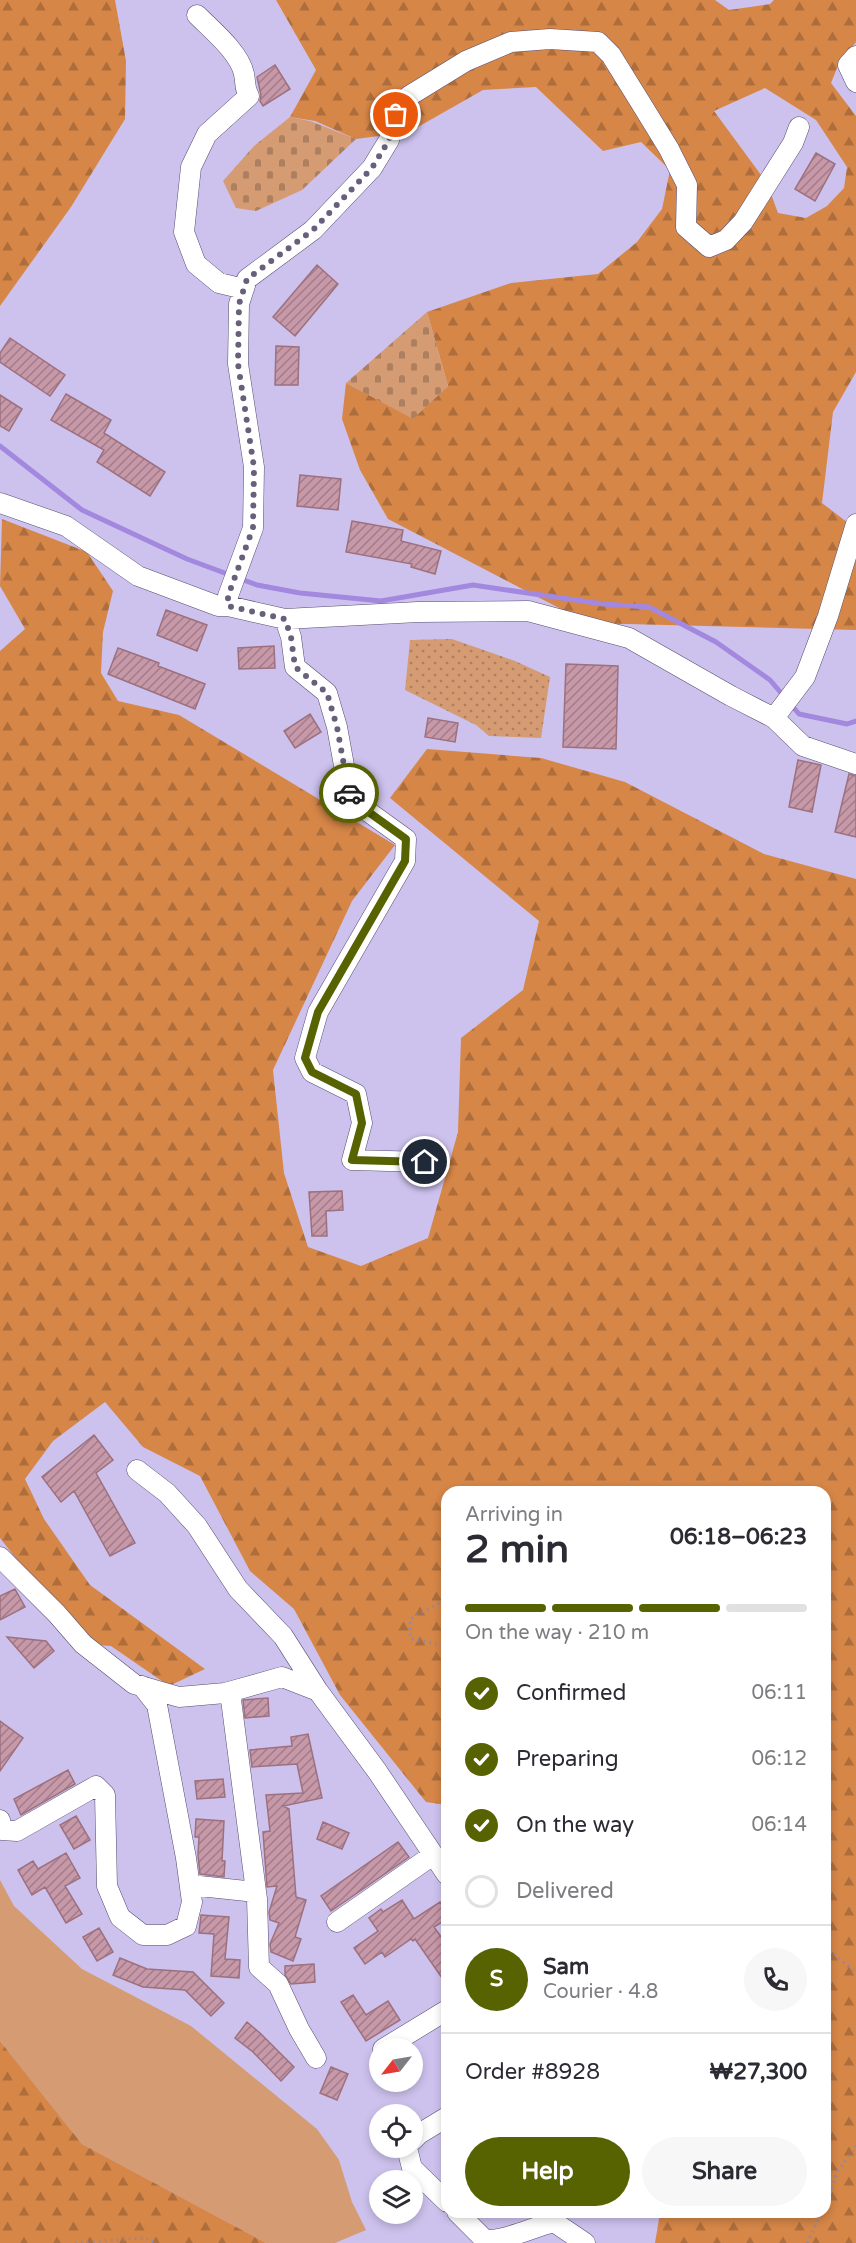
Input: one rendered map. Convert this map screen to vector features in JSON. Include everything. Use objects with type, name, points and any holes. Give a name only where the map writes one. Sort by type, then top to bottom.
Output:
[{"type":"lane","points":[[197,15],[229,47],[244,73],[243,87],[249,96],[207,134],[191,167],[184,232],[195,264],[219,283],[244,289]]},
{"type":"lane","points":[[228,601],[253,528],[254,467],[238,364],[239,304],[247,279],[313,230],[372,168],[389,140],[396,115],[410,96],[466,62],[511,42],[550,39],[598,42],[611,56],[669,148],[687,184],[686,227],[709,247],[726,240],[743,222],[793,143],[799,127]]},
{"type":"lane","points":[[856,56],[848,65],[856,82]]},
{"type":"lane","points":[[0,503],[66,526],[138,576],[218,606],[228,601],[285,619],[418,612],[528,611],[629,638],[731,696],[777,714],[803,746],[856,764]]},
{"type":"lane","points":[[777,714],[805,677],[828,616],[856,524]]},
{"type":"lane","points":[[285,619],[291,637],[295,667],[327,693],[337,727],[349,793],[363,808],[406,839],[405,861],[318,1012],[305,1058],[312,1072],[356,1094],[362,1123],[352,1160],[425,1162]]},
{"type":"lane","points":[[137,1470],[166,1493],[196,1526],[238,1589],[283,1636],[318,1691],[377,1771],[441,1866]]},
{"type":"lane","points":[[0,1557],[57,1614],[83,1644],[134,1684],[179,1697],[230,1692],[282,1677],[318,1691]]},
{"type":"lane","points":[[0,1820],[3,1830],[17,1831],[96,1786],[105,1795],[107,1886],[120,1917],[143,1935],[167,1935],[186,1926],[192,1902],[190,1885],[157,1705],[142,1686]]},
{"type":"lane","points":[[230,1692],[256,1892],[259,1967],[278,1984],[299,2030],[316,2058]]},
{"type":"lane","points":[[338,1922],[433,1855]]},
{"type":"lane","points":[[190,1885],[256,1892]]},
{"type":"lane","points":[[401,2038],[441,2014]]},
{"type":"lane","points":[[423,2132],[441,2121]]},
{"type":"lane","points":[[410,2158],[412,2168],[441,2196]]},
{"type":"lane","points":[[463,2218],[485,2240],[502,2240],[533,2227],[554,2222],[585,2243]]},
{"type":"path","points":[[439,1603],[410,1619],[410,1638],[441,1646]]},
{"type":"path","points":[[831,1951],[856,1973]]},
{"type":"path","points":[[831,2189],[838,2171],[856,2146]]},
{"type":"path","points":[[807,2243],[819,2218]]},
{"type":"path","points":[[75,2243],[145,2238],[156,2243]]},
{"type":"green space","points":[[0,0],[115,0],[126,61],[125,119],[71,207],[0,306]]},
{"type":"green space","points":[[276,0],[715,0],[729,10],[770,4],[774,0],[856,0],[856,42],[837,68],[831,83],[856,116],[856,372],[833,412],[822,503],[856,529],[856,630],[588,623],[388,519],[360,470],[342,419],[346,383],[413,418],[448,386],[427,312],[511,283],[598,274],[637,242],[662,209],[670,170],[641,142],[603,151],[536,87],[483,90],[409,132],[356,139],[315,121],[290,117],[316,70]],"holes":[[[765,88],[816,120],[847,167],[844,188],[827,206],[806,218],[778,213],[767,183],[714,111]]]},
{"type":"green space","points":[[290,117],[310,121],[356,139],[302,190],[256,211],[236,208],[223,181],[254,146]]},
{"type":"green space","points":[[427,312],[448,386],[413,419],[346,383]]},
{"type":"green space","points":[[2,519],[87,552],[113,591],[103,632],[101,673],[118,701],[179,715],[395,845],[352,901],[273,1070],[284,1173],[308,1247],[361,1266],[428,1238],[458,1132],[461,1038],[523,990],[539,921],[390,798],[427,749],[541,758],[625,782],[764,854],[856,879],[856,2243],[655,2243],[659,2218],[831,2218],[831,1486],[441,1486],[441,1804],[426,1802],[340,1695],[294,1609],[250,1571],[200,1476],[143,1447],[105,1402],[53,1441],[25,1479],[44,1519],[90,1585],[205,1669],[169,1686],[111,1646],[83,1644],[0,1538],[0,651],[25,629],[0,586]]},
{"type":"green space","points":[[452,639],[515,661],[550,677],[541,738],[489,736],[476,725],[405,690],[410,640]]},
{"type":"green space","points":[[0,1880],[14,1906],[82,1969],[191,2026],[317,2129],[339,2160],[352,2202],[366,2230],[335,2243],[266,2243],[82,2144],[0,2041]]},
{"type":"green space","points":[[0,2041],[82,2144],[266,2243],[0,2243]]},
{"type":"building","points":[[275,65],[290,89],[263,106],[260,101],[257,77]]},
{"type":"building","points":[[816,153],[835,164],[815,201],[795,189]]},
{"type":"building","points":[[317,265],[338,284],[295,336],[273,317]]},
{"type":"building","points":[[10,338],[65,375],[50,396],[0,362],[0,353]]},
{"type":"building","points":[[276,346],[299,347],[298,385],[275,385]]},
{"type":"building","points":[[66,394],[111,420],[104,433],[165,472],[150,496],[97,462],[104,450],[51,420]]},
{"type":"building","points":[[0,395],[22,409],[9,431],[0,426]]},
{"type":"building","points":[[300,475],[341,479],[338,510],[297,506]]},
{"type":"building","points":[[352,521],[403,530],[401,541],[441,551],[435,574],[411,567],[412,564],[346,552]]},
{"type":"building","points":[[166,610],[207,625],[197,651],[157,635]]},
{"type":"building","points":[[274,646],[275,668],[239,669],[238,648]]},
{"type":"building","points":[[118,648],[159,663],[158,666],[205,684],[195,709],[108,674]]},
{"type":"building","points":[[566,664],[618,666],[616,749],[563,747]]},
{"type":"building","points":[[310,714],[321,732],[295,748],[284,731]]},
{"type":"building","points":[[428,718],[458,723],[455,742],[425,737]]},
{"type":"building","points":[[798,760],[821,765],[812,812],[789,807]]},
{"type":"building","points":[[849,774],[856,776],[856,837],[835,832]]},
{"type":"building","points":[[342,1191],[343,1210],[326,1211],[327,1236],[312,1236],[309,1192]]},
{"type":"building","points":[[94,1435],[113,1460],[96,1473],[135,1543],[110,1556],[74,1491],[61,1502],[42,1477]]},
{"type":"building","points":[[15,1589],[25,1607],[0,1620],[0,1596]]},
{"type":"building","points":[[7,1637],[46,1641],[54,1651],[34,1668]]},
{"type":"building","points":[[268,1698],[269,1716],[245,1718],[243,1700]]},
{"type":"building","points":[[0,1721],[23,1738],[0,1771]]},
{"type":"building","points":[[308,1734],[322,1798],[283,1806],[289,1809],[296,1897],[306,1900],[295,1937],[301,1939],[293,1961],[271,1952],[270,1944],[279,1923],[270,1920],[269,1912],[277,1886],[267,1887],[263,1832],[270,1831],[266,1795],[303,1793],[297,1764],[252,1767],[250,1750],[292,1746],[291,1737]]},
{"type":"building","points":[[68,1770],[75,1784],[21,1815],[14,1799]]},
{"type":"building","points":[[223,1779],[225,1797],[197,1799],[195,1781]]},
{"type":"building","points":[[76,1816],[90,1840],[74,1849],[60,1825]]},
{"type":"building","points":[[196,1819],[224,1821],[222,1861],[225,1861],[224,1877],[200,1874],[199,1837],[195,1837]]},
{"type":"building","points":[[323,1822],[349,1833],[342,1849],[317,1839]]},
{"type":"building","points":[[398,1842],[409,1857],[331,1911],[321,1896]]},
{"type":"building","points":[[66,1853],[80,1878],[65,1886],[82,1914],[66,1923],[45,1887],[32,1895],[18,1870],[33,1861],[38,1869]]},
{"type":"building","points":[[402,1900],[414,1919],[440,1902],[441,1923],[434,1927],[441,1937],[441,1976],[415,1939],[413,1941],[411,1939],[385,1957],[382,1952],[365,1964],[354,1948],[378,1931],[369,1918],[381,1909],[383,1912]]},
{"type":"building","points":[[201,1915],[229,1917],[225,1959],[240,1960],[239,1978],[211,1976],[214,1934],[199,1933]]},
{"type":"building","points":[[99,1928],[113,1952],[97,1961],[83,1937]]},
{"type":"building","points":[[120,1958],[147,1969],[193,1972],[224,2003],[211,2016],[185,1990],[143,1987],[113,1975]]},
{"type":"building","points":[[314,1964],[315,1982],[291,1984],[285,1975],[285,1966]]},
{"type":"building","points":[[353,1995],[366,2015],[388,2001],[400,2020],[366,2041],[341,2002]]},
{"type":"building","points":[[247,2022],[294,2067],[281,2081],[253,2052],[235,2038]]},
{"type":"building","points":[[331,2067],[348,2074],[337,2100],[320,2093]]},
{"type":"waterway","points":[[0,446],[82,510],[187,559],[257,585],[300,593],[381,601],[473,585],[603,604],[649,607],[716,642],[770,680],[799,714],[847,724],[856,721]]},
{"type":"way so far","points":[[349,793],[337,727],[327,693],[295,667],[291,637],[285,619],[228,606],[228,596],[253,528],[254,467],[238,364],[239,304],[247,279],[313,230],[372,168],[389,140],[396,115]]},
{"type":"route","points":[[349,793],[363,808],[406,839],[405,861],[318,1012],[305,1058],[312,1072],[356,1094],[362,1123],[352,1160],[425,1162]]}]
